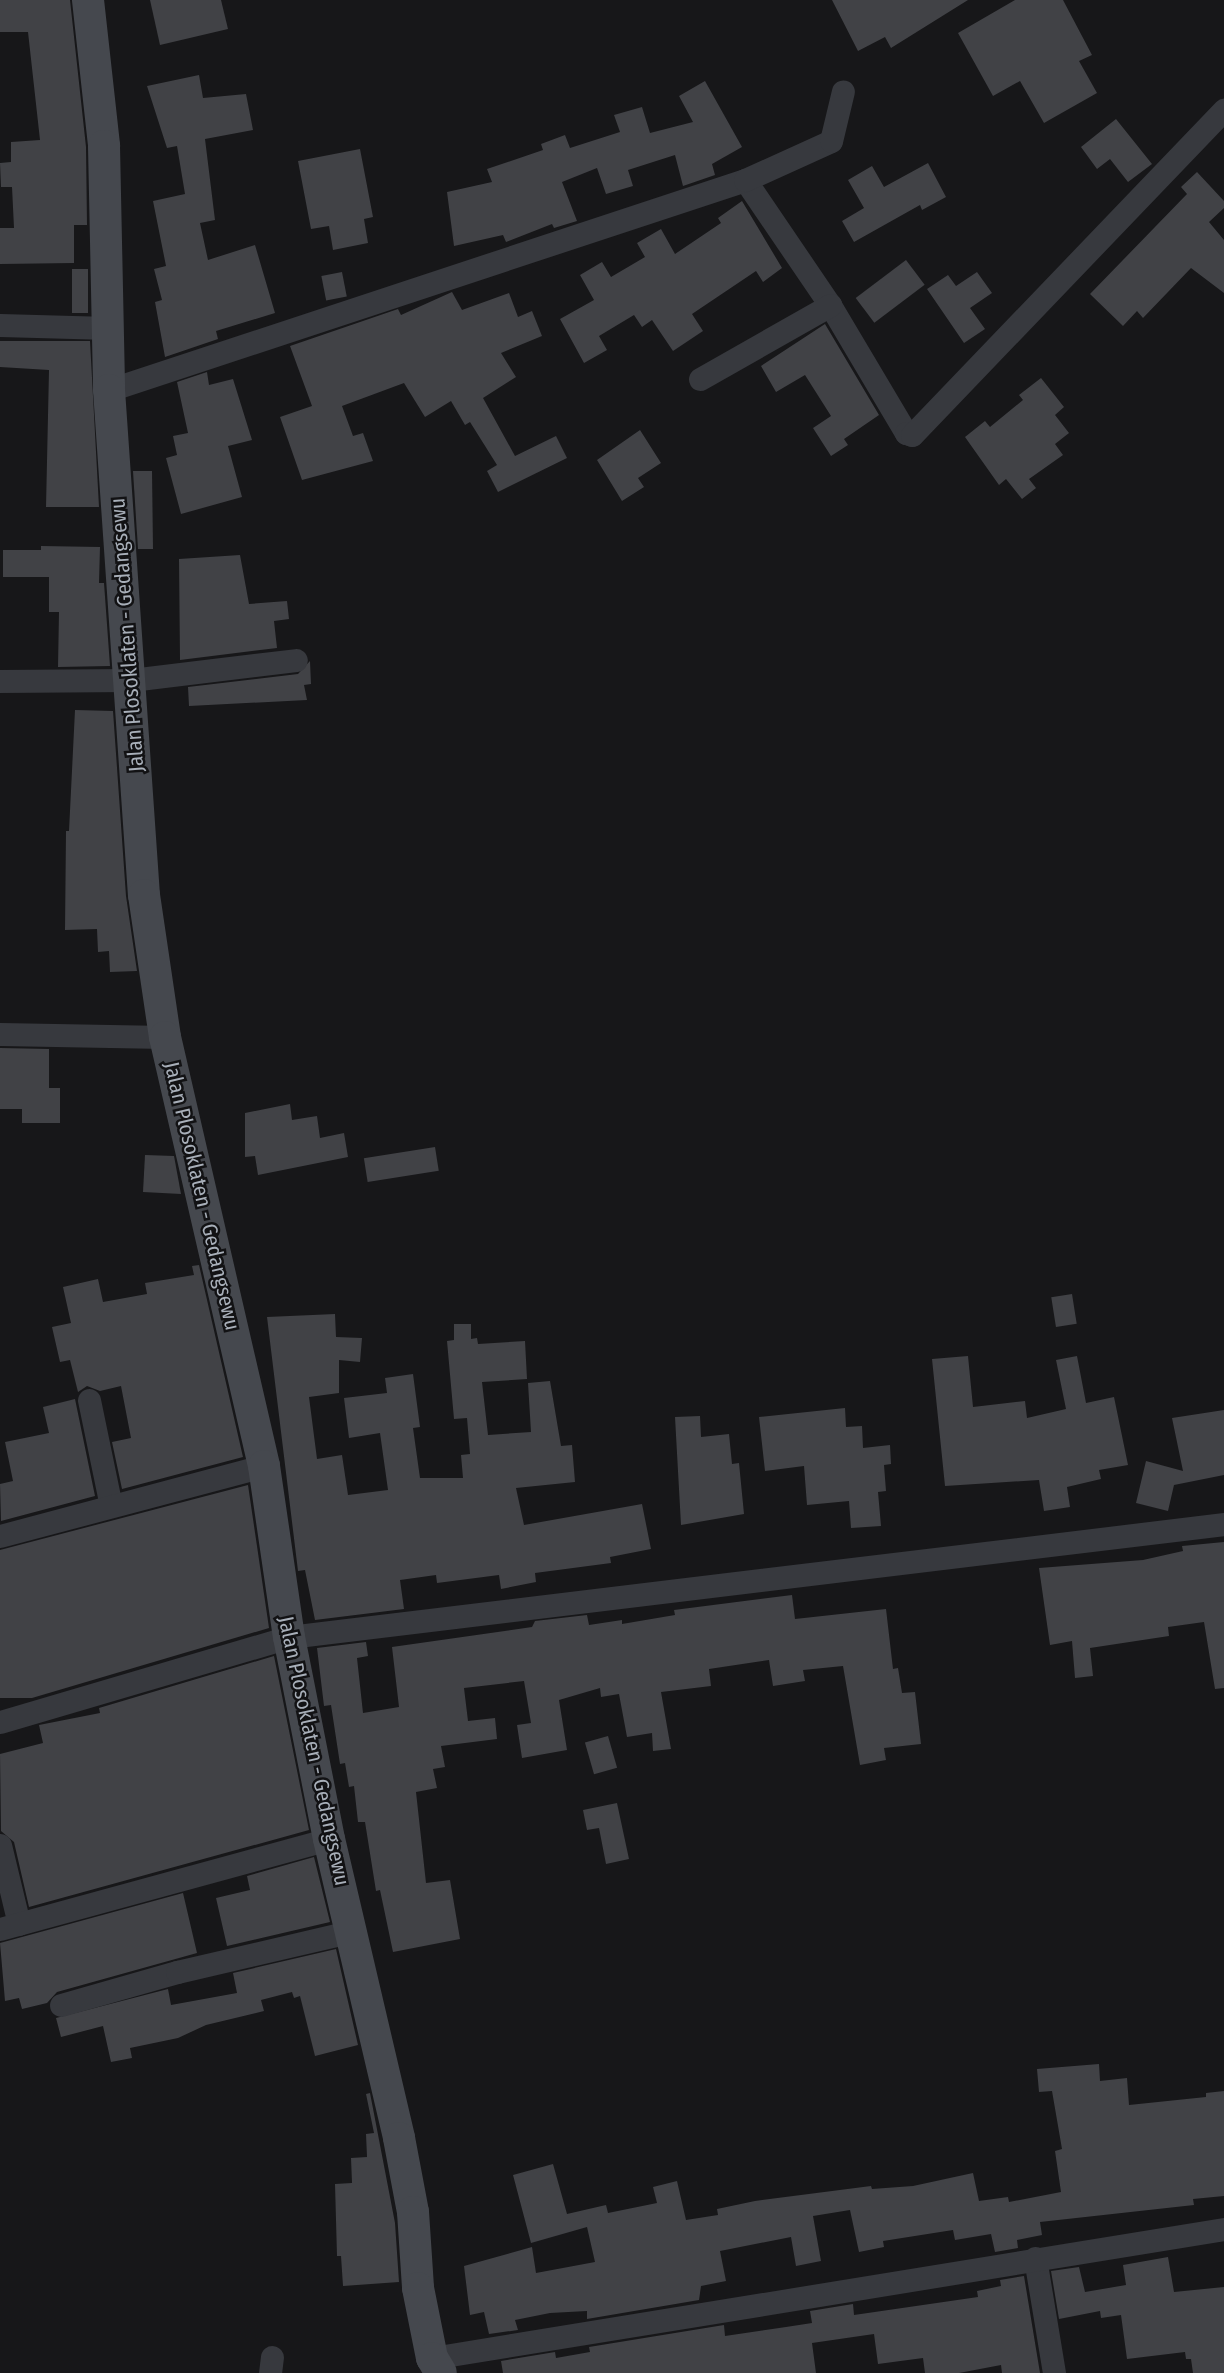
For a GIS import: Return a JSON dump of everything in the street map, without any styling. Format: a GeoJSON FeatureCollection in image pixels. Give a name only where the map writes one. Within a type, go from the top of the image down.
{"type":"FeatureCollection","features":[{"type":"Feature","properties":{"kind":"main road","name":"Jalan Plosoklaten - Gedangsewu"},"geometry":{"type":"LineString","coordinates":[[89,0],[104,146],[109,390],[144,895],[166,1037],[264,1465],[289,1637],[329,1839],[353,1931],[411,2200],[418,2288],[436,2365]]}},
{"type":"Feature","properties":{"kind":"street"},"geometry":{"type":"LineString","coordinates":[[109,390],[745,180],[831,141],[843,91]]}},
{"type":"Feature","properties":{"kind":"street"},"geometry":{"type":"LineString","coordinates":[[745,180],[830,305],[906,433],[919,432],[1224,110]]}},
{"type":"Feature","properties":{"kind":"street"},"geometry":{"type":"LineString","coordinates":[[700,379],[830,305]]}},
{"type":"Feature","properties":{"kind":"street"},"geometry":{"type":"LineString","coordinates":[[0,326],[108,328]]}},
{"type":"Feature","properties":{"kind":"street"},"geometry":{"type":"LineString","coordinates":[[0,681],[131,680],[296,660]]}},
{"type":"Feature","properties":{"kind":"street"},"geometry":{"type":"LineString","coordinates":[[0,1034],[166,1037]]}},
{"type":"Feature","properties":{"kind":"street"},"geometry":{"type":"LineString","coordinates":[[89,1400],[111,1506]]}},
{"type":"Feature","properties":{"kind":"street"},"geometry":{"type":"LineString","coordinates":[[0,1536],[264,1465]]}},
{"type":"Feature","properties":{"kind":"street"},"geometry":{"type":"LineString","coordinates":[[0,1722],[289,1637],[1224,1524]]}},
{"type":"Feature","properties":{"kind":"street"},"geometry":{"type":"LineString","coordinates":[[0,1845],[10,1927],[329,1839]]}},
{"type":"Feature","properties":{"kind":"street"},"geometry":{"type":"LineString","coordinates":[[61,2005],[177,1972],[353,1931]]}},
{"type":"Feature","properties":{"kind":"street"},"geometry":{"type":"LineString","coordinates":[[436,2365],[1035,2258],[1224,2229]]}},
{"type":"Feature","properties":{"kind":"street"},"geometry":{"type":"LineString","coordinates":[[1035,2258],[1055,2373]]}},
{"type":"Feature","properties":{"kind":"building"},"geometry":{"type":"Polygon","coordinates":[[[0,0],[70,0],[86,147],[87,225],[74,225],[74,263],[0,264],[0,228],[14,228],[12,187],[1,187],[0,163],[11,162],[11,142],[40,140],[28,32],[0,32],[0,0]]]}},
{"type":"Feature","properties":{"kind":"building"},"geometry":{"type":"Polygon","coordinates":[[[150,0],[221,0],[228,29],[160,45],[150,0]]]}},
{"type":"Feature","properties":{"kind":"building"},"geometry":{"type":"Polygon","coordinates":[[[832,0],[968,0],[891,48],[885,37],[858,51],[832,0]]]}},
{"type":"Feature","properties":{"kind":"building"},"geometry":{"type":"Polygon","coordinates":[[[1015,0],[1063,0],[1092,55],[1079,61],[1097,93],[1044,123],[1020,81],[993,96],[958,33],[1015,0]]]}},
{"type":"Feature","properties":{"kind":"building"},"geometry":{"type":"Polygon","coordinates":[[[199,75],[203,98],[246,94],[253,130],[205,139],[215,220],[200,223],[208,260],[255,245],[275,313],[216,331],[218,339],[165,357],[155,302],[162,300],[154,269],[166,266],[153,201],[185,194],[177,146],[167,148],[147,86],[199,75]]]}},
{"type":"Feature","properties":{"kind":"building"},"geometry":{"type":"Polygon","coordinates":[[[705,81],[742,147],[712,164],[715,175],[683,186],[675,155],[628,170],[633,186],[606,194],[597,168],[562,182],[577,221],[554,228],[552,224],[506,242],[503,235],[454,246],[447,192],[492,182],[487,169],[543,150],[541,144],[565,135],[570,148],[620,132],[614,115],[642,107],[650,133],[693,122],[679,96],[705,81]]]}},
{"type":"Feature","properties":{"kind":"building"},"geometry":{"type":"Polygon","coordinates":[[[1116,119],[1152,164],[1128,182],[1110,159],[1097,169],[1081,147],[1116,119]]]}},
{"type":"Feature","properties":{"kind":"building"},"geometry":{"type":"Polygon","coordinates":[[[360,149],[373,217],[364,219],[368,243],[333,250],[329,226],[311,229],[298,161],[360,149]]]}},
{"type":"Feature","properties":{"kind":"building"},"geometry":{"type":"Polygon","coordinates":[[[928,163],[946,197],[922,210],[920,205],[854,242],[842,221],[864,208],[848,180],[872,166],[884,187],[928,163]]]}},
{"type":"Feature","properties":{"kind":"building"},"geometry":{"type":"Polygon","coordinates":[[[1197,172],[1224,201],[1224,208],[1209,222],[1224,240],[1224,293],[1191,268],[1143,318],[1137,311],[1123,326],[1090,294],[1187,194],[1181,187],[1197,172]]]}},
{"type":"Feature","properties":{"kind":"building"},"geometry":{"type":"Polygon","coordinates":[[[742,201],[782,268],[763,282],[756,271],[692,314],[703,331],[673,351],[652,320],[642,327],[634,315],[599,336],[607,350],[584,363],[560,319],[594,300],[580,275],[602,262],[611,277],[645,257],[637,243],[661,229],[675,254],[721,223],[718,218],[742,201]]]}},
{"type":"Feature","properties":{"kind":"building"},"geometry":{"type":"Polygon","coordinates":[[[906,260],[925,285],[874,323],[856,298],[906,260]]]}},
{"type":"Feature","properties":{"kind":"building"},"geometry":{"type":"Polygon","coordinates":[[[72,269],[88,269],[88,313],[72,313],[72,269]]]}},
{"type":"Feature","properties":{"kind":"building"},"geometry":{"type":"Polygon","coordinates":[[[342,272],[347,297],[326,301],[321,276],[342,272]]]}},
{"type":"Feature","properties":{"kind":"building"},"geometry":{"type":"Polygon","coordinates":[[[977,272],[992,293],[970,308],[985,329],[964,343],[927,289],[948,275],[956,286],[977,272]]]}},
{"type":"Feature","properties":{"kind":"building"},"geometry":{"type":"Polygon","coordinates":[[[452,292],[462,310],[509,293],[518,317],[532,311],[542,336],[501,353],[516,377],[483,398],[515,456],[556,436],[567,458],[498,492],[487,471],[497,465],[470,422],[465,425],[451,401],[425,417],[404,383],[342,406],[353,436],[363,433],[373,461],[302,480],[280,417],[312,406],[290,346],[398,309],[401,315],[452,292]]]}},
{"type":"Feature","properties":{"kind":"building"},"geometry":{"type":"Polygon","coordinates":[[[825,324],[879,415],[844,439],[848,445],[831,456],[813,428],[831,416],[805,375],[776,392],[761,366],[825,324]]]}},
{"type":"Feature","properties":{"kind":"building"},"geometry":{"type":"Polygon","coordinates":[[[0,341],[90,341],[99,507],[46,507],[49,370],[0,367],[0,341]]]}},
{"type":"Feature","properties":{"kind":"building"},"geometry":{"type":"Polygon","coordinates":[[[207,372],[209,385],[233,379],[252,440],[228,446],[242,497],[181,514],[166,458],[177,455],[173,436],[188,433],[177,382],[207,372]]]}},
{"type":"Feature","properties":{"kind":"building"},"geometry":{"type":"Polygon","coordinates":[[[1041,378],[1064,407],[1055,415],[1069,433],[1055,444],[1063,455],[1029,479],[1036,488],[1022,499],[1006,479],[999,485],[965,437],[985,421],[990,427],[1023,400],[1019,395],[1041,378]]]}},
{"type":"Feature","properties":{"kind":"building"},"geometry":{"type":"Polygon","coordinates":[[[640,430],[661,463],[638,478],[644,487],[622,501],[597,460],[640,430]]]}},
{"type":"Feature","properties":{"kind":"building"},"geometry":{"type":"Polygon","coordinates":[[[133,471],[152,471],[153,549],[138,549],[133,471]]]}},
{"type":"Feature","properties":{"kind":"building"},"geometry":{"type":"Polygon","coordinates":[[[41,546],[100,547],[99,583],[104,583],[110,666],[58,667],[59,612],[49,612],[49,577],[3,577],[3,550],[41,550],[41,546]]]}},
{"type":"Feature","properties":{"kind":"building"},"geometry":{"type":"Polygon","coordinates":[[[240,555],[249,604],[287,601],[289,619],[274,621],[277,648],[180,660],[179,559],[240,555]]]}},
{"type":"Feature","properties":{"kind":"building"},"geometry":{"type":"Polygon","coordinates":[[[310,661],[311,684],[304,685],[307,700],[189,706],[188,687],[298,674],[310,661]]]}},
{"type":"Feature","properties":{"kind":"building"},"geometry":{"type":"Polygon","coordinates":[[[75,710],[113,711],[126,896],[137,971],[110,972],[109,951],[98,952],[97,929],[65,930],[66,831],[69,831],[75,710]]]}},
{"type":"Feature","properties":{"kind":"building"},"geometry":{"type":"Polygon","coordinates":[[[0,1048],[49,1049],[49,1088],[60,1088],[60,1123],[22,1123],[22,1109],[0,1109],[0,1048]]]}},
{"type":"Feature","properties":{"kind":"building"},"geometry":{"type":"Polygon","coordinates":[[[290,1104],[292,1120],[317,1116],[320,1138],[344,1133],[348,1157],[258,1175],[255,1156],[245,1157],[245,1113],[290,1104]]]}},
{"type":"Feature","properties":{"kind":"building"},"geometry":{"type":"Polygon","coordinates":[[[435,1147],[439,1171],[368,1182],[364,1158],[435,1147]]]}},
{"type":"Feature","properties":{"kind":"building"},"geometry":{"type":"Polygon","coordinates":[[[145,1155],[174,1156],[181,1194],[143,1192],[145,1155]]]}},
{"type":"Feature","properties":{"kind":"building"},"geometry":{"type":"Polygon","coordinates":[[[199,1265],[243,1457],[122,1489],[112,1442],[131,1438],[121,1386],[100,1391],[87,1386],[78,1392],[70,1360],[60,1362],[52,1327],[71,1323],[63,1287],[98,1279],[103,1302],[147,1294],[145,1283],[194,1275],[192,1266],[199,1265]]]}},
{"type":"Feature","properties":{"kind":"building"},"geometry":{"type":"Polygon","coordinates":[[[1072,1294],[1077,1324],[1056,1327],[1051,1297],[1072,1294]]]}},
{"type":"Feature","properties":{"kind":"building"},"geometry":{"type":"Polygon","coordinates":[[[335,1314],[336,1337],[362,1338],[360,1362],[339,1360],[339,1393],[309,1397],[317,1459],[342,1455],[348,1495],[388,1490],[380,1433],[349,1438],[344,1398],[387,1393],[385,1378],[413,1374],[420,1427],[413,1428],[420,1478],[463,1478],[461,1455],[470,1454],[467,1418],[454,1419],[447,1341],[454,1340],[454,1324],[471,1324],[471,1339],[477,1338],[478,1344],[525,1341],[527,1379],[482,1382],[488,1435],[531,1432],[528,1383],[550,1381],[561,1446],[572,1445],[575,1482],[516,1488],[524,1525],[642,1504],[651,1549],[610,1557],[611,1563],[535,1573],[536,1582],[501,1589],[499,1575],[437,1583],[436,1575],[400,1580],[404,1609],[315,1620],[305,1570],[298,1571],[267,1317],[335,1314]]]}},
{"type":"Feature","properties":{"kind":"building"},"geometry":{"type":"Polygon","coordinates":[[[968,1356],[973,1407],[1025,1401],[1027,1418],[1066,1409],[1056,1360],[1077,1356],[1086,1403],[1114,1397],[1128,1465],[1099,1470],[1101,1479],[1067,1487],[1070,1507],[1044,1511],[1039,1480],[945,1486],[932,1359],[968,1356]]]}},
{"type":"Feature","properties":{"kind":"building"},"geometry":{"type":"Polygon","coordinates":[[[75,1399],[95,1496],[1,1521],[0,1484],[13,1481],[5,1442],[49,1433],[43,1407],[75,1399]]]}},
{"type":"Feature","properties":{"kind":"building"},"geometry":{"type":"Polygon","coordinates":[[[845,1408],[846,1427],[862,1426],[863,1448],[890,1445],[891,1464],[884,1465],[886,1491],[878,1492],[881,1526],[851,1528],[849,1501],[807,1505],[804,1466],[765,1471],[759,1417],[845,1408]]]}},
{"type":"Feature","properties":{"kind":"building"},"geometry":{"type":"Polygon","coordinates":[[[1224,1410],[1224,1475],[1174,1485],[1168,1511],[1136,1503],[1146,1461],[1183,1471],[1172,1418],[1224,1410]]]}},
{"type":"Feature","properties":{"kind":"building"},"geometry":{"type":"Polygon","coordinates":[[[700,1416],[701,1437],[729,1434],[732,1464],[739,1463],[744,1514],[681,1525],[675,1417],[700,1416]]]}},
{"type":"Feature","properties":{"kind":"building"},"geometry":{"type":"Polygon","coordinates":[[[248,1485],[269,1628],[32,1698],[0,1698],[0,1550],[248,1485]]]}},
{"type":"Feature","properties":{"kind":"building"},"geometry":{"type":"Polygon","coordinates":[[[1224,1542],[1224,1688],[1215,1689],[1204,1622],[1168,1627],[1169,1636],[1090,1648],[1093,1676],[1075,1678],[1072,1641],[1050,1645],[1039,1568],[1143,1560],[1183,1551],[1182,1546],[1224,1542]]]}},
{"type":"Feature","properties":{"kind":"building"},"geometry":{"type":"Polygon","coordinates":[[[792,1595],[795,1619],[886,1609],[893,1669],[898,1668],[902,1693],[915,1692],[921,1744],[884,1748],[886,1760],[860,1765],[843,1666],[803,1670],[805,1681],[773,1686],[769,1660],[709,1669],[711,1686],[661,1692],[671,1749],[653,1751],[652,1733],[627,1737],[619,1694],[601,1697],[600,1688],[559,1700],[567,1750],[522,1758],[517,1725],[531,1723],[524,1681],[464,1688],[468,1721],[495,1718],[497,1739],[441,1746],[445,1767],[433,1769],[437,1788],[416,1792],[426,1883],[450,1880],[460,1939],[393,1952],[380,1890],[376,1891],[365,1822],[358,1822],[354,1786],[349,1787],[345,1763],[340,1764],[331,1705],[324,1706],[317,1648],[366,1642],[368,1656],[357,1658],[363,1713],[399,1707],[392,1647],[532,1627],[535,1621],[587,1615],[589,1625],[622,1620],[622,1624],[675,1615],[674,1610],[792,1595]]]}},
{"type":"Feature","properties":{"kind":"building"},"geometry":{"type":"Polygon","coordinates":[[[274,1656],[309,1830],[29,1907],[14,1842],[1,1831],[0,1754],[43,1743],[39,1725],[100,1713],[99,1708],[274,1656]]]}},
{"type":"Feature","properties":{"kind":"building"},"geometry":{"type":"Polygon","coordinates":[[[608,1736],[617,1768],[594,1774],[585,1743],[608,1736]]]}},
{"type":"Feature","properties":{"kind":"building"},"geometry":{"type":"Polygon","coordinates":[[[617,1803],[629,1859],[606,1864],[599,1828],[587,1830],[583,1810],[617,1803]]]}},
{"type":"Feature","properties":{"kind":"building"},"geometry":{"type":"Polygon","coordinates":[[[314,1857],[330,1922],[227,1946],[216,1898],[250,1890],[247,1876],[314,1857]]]}},
{"type":"Feature","properties":{"kind":"building"},"geometry":{"type":"Polygon","coordinates":[[[183,1893],[197,1953],[57,1992],[47,2003],[22,2009],[19,1998],[5,2001],[0,1943],[183,1893]]]}},
{"type":"Feature","properties":{"kind":"building"},"geometry":{"type":"Polygon","coordinates":[[[336,1949],[358,2045],[315,2056],[300,1996],[294,1998],[292,1992],[261,2000],[264,2011],[206,2025],[178,2038],[130,2048],[132,2058],[111,2062],[103,2026],[61,2037],[56,2018],[168,1989],[171,2005],[237,1993],[233,1973],[336,1949]]]}},
{"type":"Feature","properties":{"kind":"building"},"geometry":{"type":"Polygon","coordinates":[[[1099,2064],[1100,2081],[1127,2078],[1129,2105],[1206,2097],[1206,2093],[1224,2091],[1224,2196],[1193,2199],[1194,2205],[1040,2222],[1042,2235],[1017,2240],[1018,2248],[995,2252],[991,2234],[955,2240],[953,2230],[883,2241],[884,2247],[859,2252],[850,2210],[813,2216],[821,2261],[796,2266],[791,2237],[720,2251],[726,2281],[701,2286],[699,2300],[587,2319],[587,2311],[550,2313],[515,2320],[518,2330],[489,2334],[484,2312],[470,2315],[464,2266],[532,2247],[536,2273],[595,2262],[587,2227],[531,2243],[513,2175],[553,2164],[567,2214],[606,2205],[608,2213],[657,2203],[653,2187],[677,2181],[686,2220],[718,2215],[717,2209],[755,2201],[871,2186],[872,2189],[913,2186],[973,2173],[979,2201],[1008,2197],[1009,2202],[1061,2192],[1055,2151],[1062,2149],[1052,2091],[1039,2092],[1037,2069],[1099,2064]]]}},
{"type":"Feature","properties":{"kind":"building"},"geometry":{"type":"Polygon","coordinates":[[[370,2093],[395,2223],[399,2282],[343,2286],[341,2256],[337,2256],[335,2184],[352,2183],[351,2158],[367,2157],[366,2134],[374,2133],[366,2094],[370,2093]]]}},
{"type":"Feature","properties":{"kind":"building"},"geometry":{"type":"Polygon","coordinates":[[[1168,2257],[1174,2292],[1224,2287],[1224,2373],[1193,2373],[1191,2359],[1186,2359],[1185,2352],[1127,2359],[1121,2315],[1101,2318],[1100,2311],[1059,2319],[1051,2271],[1079,2267],[1085,2292],[1126,2285],[1123,2265],[1168,2257]]]}},
{"type":"Feature","properties":{"kind":"building"},"geometry":{"type":"Polygon","coordinates":[[[1024,2276],[1040,2373],[1002,2373],[1001,2365],[959,2373],[925,2373],[923,2358],[878,2364],[874,2334],[812,2343],[816,2373],[503,2373],[501,2361],[555,2352],[556,2358],[590,2352],[589,2347],[724,2325],[725,2336],[812,2323],[810,2311],[853,2304],[854,2315],[978,2297],[977,2291],[1001,2286],[1000,2280],[1024,2276]]]}}]}
